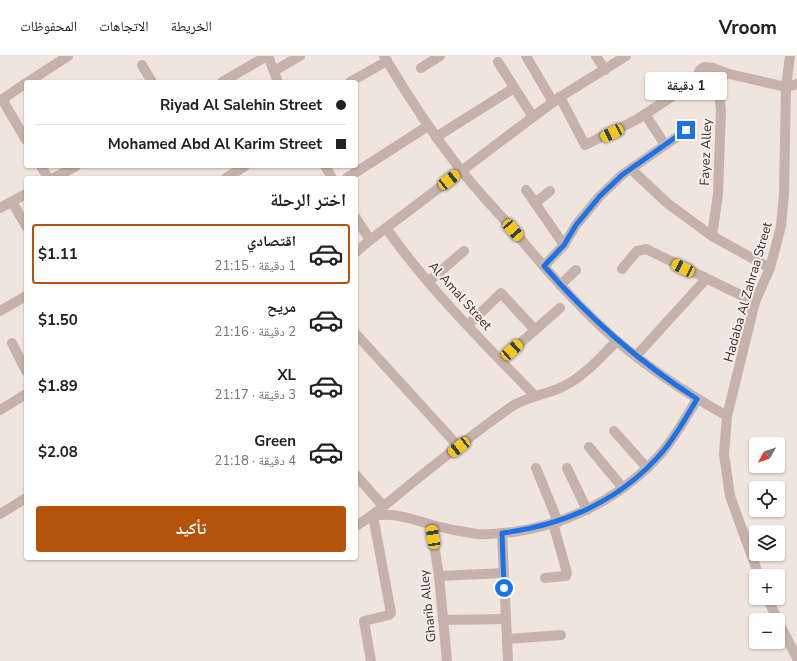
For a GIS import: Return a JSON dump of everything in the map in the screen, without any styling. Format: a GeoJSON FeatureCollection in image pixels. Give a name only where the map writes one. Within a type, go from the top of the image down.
{"type":"FeatureCollection","features":[{"type":"Feature","properties":{"kind":"street"},"geometry":{"type":"LineString","coordinates":[[32,80],[68,56]]}},
{"type":"Feature","properties":{"kind":"street"},"geometry":{"type":"LineString","coordinates":[[225,80],[267,56],[277,80]]}},
{"type":"Feature","properties":{"kind":"street"},"geometry":{"type":"LineString","coordinates":[[274,71],[300,56]]}},
{"type":"Feature","properties":{"kind":"street"},"geometry":{"type":"LineString","coordinates":[[421,68],[440,56]]}},
{"type":"Feature","properties":{"kind":"street"},"geometry":{"type":"LineString","coordinates":[[526,56],[584,145],[624,127],[645,114],[691,84],[700,70],[704,68],[708,67],[729,74],[786,87],[797,84]]}},
{"type":"Feature","properties":{"kind":"street"},"geometry":{"type":"LineString","coordinates":[[596,56],[605,70]]}},
{"type":"Feature","properties":{"kind":"street"},"geometry":{"type":"LineString","coordinates":[[358,250],[461,170],[556,100],[626,56]]}},
{"type":"Feature","properties":{"kind":"street","name":"Hadaba Al Zahraa Street"},"geometry":{"type":"LineString","coordinates":[[755,569],[730,496],[724,454],[727,416],[756,302],[770,268],[781,226],[784,195],[786,87],[790,56]]}},
{"type":"Feature","properties":{"kind":"street"},"geometry":{"type":"LineString","coordinates":[[353,80],[386,58],[428,126],[461,170],[560,285],[617,341],[636,356],[671,382],[727,416]]}},
{"type":"Feature","properties":{"kind":"street"},"geometry":{"type":"LineString","coordinates":[[498,62],[533,117]]}},
{"type":"Feature","properties":{"kind":"street"},"geometry":{"type":"LineString","coordinates":[[142,65],[151,80]]}},
{"type":"Feature","properties":{"kind":"street","name":"Fayez Alley"},"geometry":{"type":"LineString","coordinates":[[712,236],[718,194],[721,110],[716,70]]}},
{"type":"Feature","properties":{"kind":"street"},"geometry":{"type":"LineString","coordinates":[[24,85],[1,100],[24,137]]}},
{"type":"Feature","properties":{"kind":"street"},"geometry":{"type":"LineString","coordinates":[[436,136],[514,88]]}},
{"type":"Feature","properties":{"kind":"street"},"geometry":{"type":"LineString","coordinates":[[645,114],[665,145]]}},
{"type":"Feature","properties":{"kind":"street"},"geometry":{"type":"LineString","coordinates":[[350,176],[428,126]]}},
{"type":"Feature","properties":{"kind":"street"},"geometry":{"type":"LineString","coordinates":[[544,266],[564,245],[576,225],[600,196],[622,175],[686,130]]}},
{"type":"Feature","properties":{"kind":"street"},"geometry":{"type":"LineString","coordinates":[[58,176],[72,168]]}},
{"type":"Feature","properties":{"kind":"street"},"geometry":{"type":"LineString","coordinates":[[229,176],[242,168]]}},
{"type":"Feature","properties":{"kind":"street"},"geometry":{"type":"LineString","coordinates":[[631,169],[667,204],[712,236],[770,268]]}},
{"type":"Feature","properties":{"kind":"street"},"geometry":{"type":"LineString","coordinates":[[526,190],[564,245]]}},
{"type":"Feature","properties":{"kind":"street"},"geometry":{"type":"LineString","coordinates":[[535,203],[550,191]]}},
{"type":"Feature","properties":{"kind":"street"},"geometry":{"type":"LineString","coordinates":[[0,208],[24,195]]}},
{"type":"Feature","properties":{"kind":"street"},"geometry":{"type":"LineString","coordinates":[[12,202],[24,223]]}},
{"type":"Feature","properties":{"kind":"street"},"geometry":{"type":"LineString","coordinates":[[358,221],[370,240]]}},
{"type":"Feature","properties":{"kind":"street","name":"Al Amal Street"},"geometry":{"type":"LineString","coordinates":[[386,228],[402,251],[428,282],[535,396]]}},
{"type":"Feature","properties":{"kind":"street"},"geometry":{"type":"LineString","coordinates":[[622,269],[637,251],[646,249],[756,302]]}},
{"type":"Feature","properties":{"kind":"street"},"geometry":{"type":"LineString","coordinates":[[428,282],[464,251]]}},
{"type":"Feature","properties":{"kind":"street"},"geometry":{"type":"LineString","coordinates":[[560,285],[576,270]]}},
{"type":"Feature","properties":{"kind":"street"},"geometry":{"type":"LineString","coordinates":[[636,356],[706,279]]}},
{"type":"Feature","properties":{"kind":"street"},"geometry":{"type":"LineString","coordinates":[[468,325],[501,293],[536,330]]}},
{"type":"Feature","properties":{"kind":"street"},"geometry":{"type":"LineString","coordinates":[[0,311],[24,297]]}},
{"type":"Feature","properties":{"kind":"street"},"geometry":{"type":"LineString","coordinates":[[501,360],[560,308]]}},
{"type":"Feature","properties":{"kind":"street"},"geometry":{"type":"LineString","coordinates":[[358,336],[459,447]]}},
{"type":"Feature","properties":{"kind":"street"},"geometry":{"type":"LineString","coordinates":[[358,525],[373,516],[383,506],[512,406],[535,396],[565,386],[577,378],[617,341]]}},
{"type":"Feature","properties":{"kind":"street"},"geometry":{"type":"LineString","coordinates":[[12,344],[24,367]]}},
{"type":"Feature","properties":{"kind":"street"},"geometry":{"type":"LineString","coordinates":[[0,410],[24,395]]}},
{"type":"Feature","properties":{"kind":"street"},"geometry":{"type":"LineString","coordinates":[[373,516],[382,514],[395,515],[453,530],[478,534],[502,533],[536,528],[556,523],[602,502],[623,488],[647,468],[664,450],[681,426],[697,399]]}},
{"type":"Feature","properties":{"kind":"street"},"geometry":{"type":"LineString","coordinates":[[614,431],[647,468]]}},
{"type":"Feature","properties":{"kind":"street"},"geometry":{"type":"LineString","coordinates":[[589,447],[623,488]]}},
{"type":"Feature","properties":{"kind":"street"},"geometry":{"type":"LineString","coordinates":[[536,468],[556,523],[566,576],[545,578]]}},
{"type":"Feature","properties":{"kind":"street"},"geometry":{"type":"LineString","coordinates":[[567,468],[587,510]]}},
{"type":"Feature","properties":{"kind":"street"},"geometry":{"type":"LineString","coordinates":[[358,477],[383,506]]}},
{"type":"Feature","properties":{"kind":"street"},"geometry":{"type":"LineString","coordinates":[[0,514],[24,499]]}},
{"type":"Feature","properties":{"kind":"street"},"geometry":{"type":"LineString","coordinates":[[371,661],[364,621],[389,615],[391,613],[373,516]]}},
{"type":"Feature","properties":{"kind":"street","name":"Gharib Alley"},"geometry":{"type":"LineString","coordinates":[[431,524],[439,576],[447,661]]}},
{"type":"Feature","properties":{"kind":"street"},"geometry":{"type":"LineString","coordinates":[[502,533],[508,661]]}},
{"type":"Feature","properties":{"kind":"street"},"geometry":{"type":"LineString","coordinates":[[439,576],[504,572]]}},
{"type":"Feature","properties":{"kind":"street"},"geometry":{"type":"LineString","coordinates":[[443,620],[506,619]]}},
{"type":"Feature","properties":{"kind":"street"},"geometry":{"type":"LineString","coordinates":[[785,634],[797,658]]}},
{"type":"Feature","properties":{"kind":"street"},"geometry":{"type":"LineString","coordinates":[[508,639],[561,635]]}},
{"type":"Feature","properties":{"kind":"route"},"geometry":{"type":"LineString","coordinates":[[504,588],[502,533],[536,528],[570,518],[602,502],[617,492],[647,468],[664,450],[681,426],[697,399],[676,386],[617,341],[560,285],[544,266],[564,245],[576,225],[600,196],[622,175],[686,130]]}}]}
